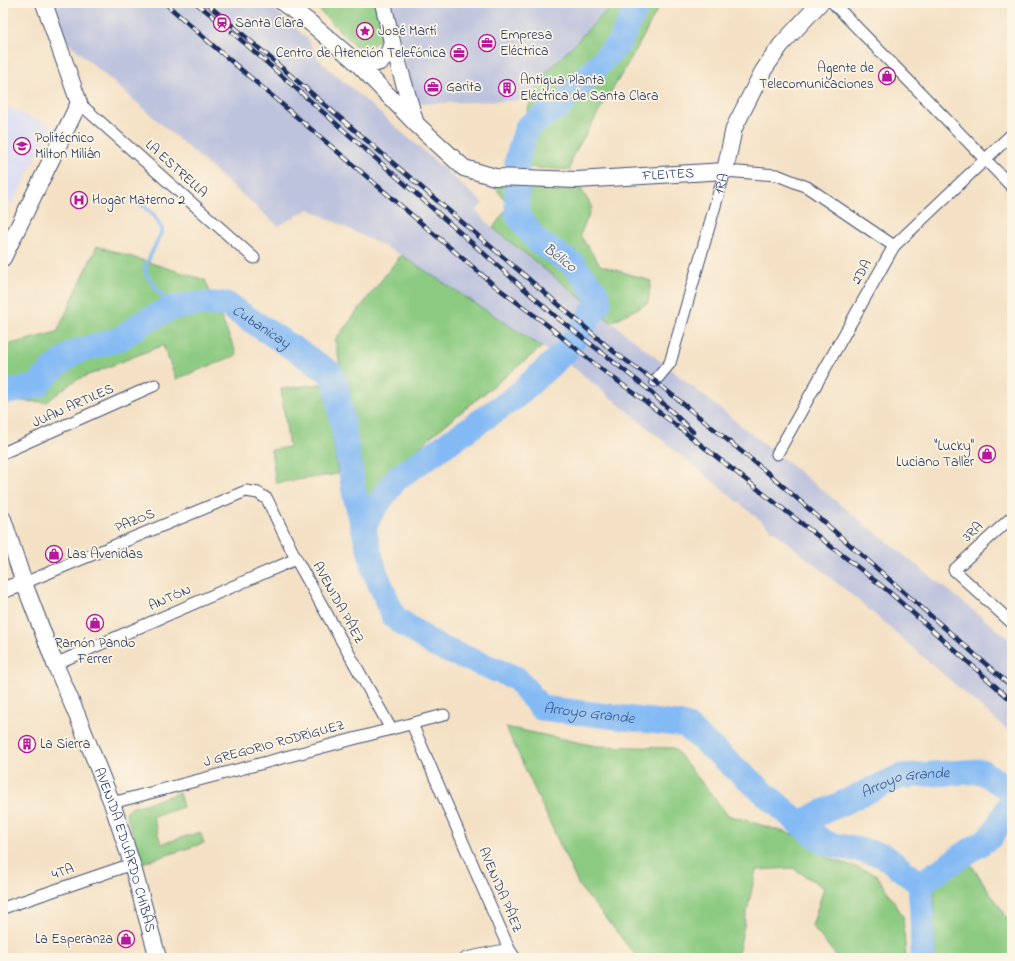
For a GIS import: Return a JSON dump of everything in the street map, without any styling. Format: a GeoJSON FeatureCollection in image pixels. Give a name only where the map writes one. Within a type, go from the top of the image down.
{"type":"FeatureCollection","features":[{"type":"Feature","properties":{"kind":"main road"},"geometry":{"type":"LineString","coordinates":[[3,258],[79,102],[44,3]]}},
{"type":"Feature","properties":{"kind":"main road","name":"FLEITES"},"geometry":{"type":"LineString","coordinates":[[283,3],[308,21],[355,61],[415,122],[464,168],[495,177],[577,180],[725,171]]}},
{"type":"Feature","properties":{"kind":"main road"},"geometry":{"type":"LineString","coordinates":[[383,3],[392,42],[415,122]]}},
{"type":"Feature","properties":{"kind":"main road","name":"1RA"},"geometry":{"type":"LineString","coordinates":[[725,171],[734,128],[763,71],[781,45],[820,3]]}},
{"type":"Feature","properties":{"kind":"main road"},"geometry":{"type":"LineString","coordinates":[[355,61],[370,65],[380,62],[388,55],[392,42]]}},
{"type":"Feature","properties":{"kind":"main road","name":"AVENIDA EDUARDO CHIBÁS"},"geometry":{"type":"LineString","coordinates":[[3,519],[24,583],[55,664],[112,803],[132,864],[158,958]]}},
{"type":"Feature","properties":{"kind":"main road"},"geometry":{"type":"LineString","coordinates":[[3,590],[24,583]]}},
{"type":"Feature","properties":{"kind":"street"},"geometry":{"type":"LineString","coordinates":[[833,3],[986,159],[1012,188]]}},
{"type":"Feature","properties":{"kind":"street","name":"LA ESTRELLA"},"geometry":{"type":"LineString","coordinates":[[79,102],[254,258]]}},
{"type":"Feature","properties":{"kind":"street","name":"2DA"},"geometry":{"type":"LineString","coordinates":[[777,454],[894,246],[1012,134]]}},
{"type":"Feature","properties":{"kind":"street","name":"FLEITES"},"geometry":{"type":"LineString","coordinates":[[725,171],[777,176],[807,187],[894,246]]}},
{"type":"Feature","properties":{"kind":"street","name":"1RA"},"geometry":{"type":"LineString","coordinates":[[655,381],[670,363],[725,171]]}},
{"type":"Feature","properties":{"kind":"street","name":"JUAN ARTILES"},"geometry":{"type":"LineString","coordinates":[[3,453],[155,385]]}},
{"type":"Feature","properties":{"kind":"street","name":"PAZOS"},"geometry":{"type":"LineString","coordinates":[[24,583],[246,491],[258,493]]}},
{"type":"Feature","properties":{"kind":"street","name":"AVENIDA PÁEZ"},"geometry":{"type":"LineString","coordinates":[[258,493],[266,499],[296,559],[391,729]]}},
{"type":"Feature","properties":{"kind":"street","name":"3RA"},"geometry":{"type":"LineString","coordinates":[[1012,516],[954,570],[1012,623]]}},
{"type":"Feature","properties":{"kind":"street","name":"ANTÓN"},"geometry":{"type":"LineString","coordinates":[[55,664],[296,559]]}},
{"type":"Feature","properties":{"kind":"street","name":"J GREGORIO RODRÍGUEZ"},"geometry":{"type":"LineString","coordinates":[[112,803],[444,715]]}},
{"type":"Feature","properties":{"kind":"street","name":"AVENIDA PÁEZ"},"geometry":{"type":"LineString","coordinates":[[412,724],[512,953]]}},
{"type":"Feature","properties":{"kind":"street","name":"4TA"},"geometry":{"type":"LineString","coordinates":[[3,908],[132,864]]}},
{"type":"Feature","properties":{"kind":"street"},"geometry":{"type":"LineString","coordinates":[[466,958],[512,953]]}},
{"type":"Feature","properties":{"kind":"shaded area"},"geometry":{"type":"Polygon","coordinates":[[[54,3],[266,3],[308,39],[318,59],[483,203],[476,211],[493,228],[1012,641],[1012,734],[859,601],[577,370],[401,255],[309,209],[278,226],[64,39],[54,3]]]}},
{"type":"Feature","properties":{"kind":"shaded area","name":"Empresa Eléctrica"},"geometry":{"type":"Polygon","coordinates":[[[391,3],[614,3],[545,74],[531,100],[415,104],[391,3]]]}},
{"type":"Feature","properties":{"kind":"shaded area","name":"Politécnico Milton Milián"},"geometry":{"type":"Polygon","coordinates":[[[3,106],[52,126],[12,205],[3,200],[3,106]]]}},
{"type":"Feature","properties":{"kind":"green space"},"geometry":{"type":"Polygon","coordinates":[[[312,3],[375,3],[383,34],[379,40],[367,47],[354,45],[312,3]]]}},
{"type":"Feature","properties":{"kind":"green space"},"geometry":{"type":"Polygon","coordinates":[[[614,3],[661,3],[636,50],[572,157],[570,170],[510,166],[531,100],[545,74],[614,3]]]}},
{"type":"Feature","properties":{"kind":"green space"},"geometry":{"type":"Polygon","coordinates":[[[494,186],[581,189],[592,207],[580,235],[600,265],[651,281],[648,303],[611,322],[493,228],[509,205],[494,186]]]}},
{"type":"Feature","properties":{"kind":"green space"},"geometry":{"type":"Polygon","coordinates":[[[97,246],[205,280],[237,355],[176,379],[163,345],[81,378],[71,383],[47,402],[3,401],[3,346],[57,332],[97,246]]]}},
{"type":"Feature","properties":{"kind":"green space"},"geometry":{"type":"Polygon","coordinates":[[[401,255],[542,347],[430,437],[368,501],[335,340],[401,255]]]}},
{"type":"Feature","properties":{"kind":"green space"},"geometry":{"type":"Polygon","coordinates":[[[325,383],[338,474],[276,483],[271,450],[289,447],[281,389],[325,383]]]}},
{"type":"Feature","properties":{"kind":"green space"},"geometry":{"type":"Polygon","coordinates":[[[506,727],[596,746],[674,748],[728,815],[798,836],[827,857],[876,874],[903,916],[906,958],[838,958],[812,926],[824,888],[793,868],[756,870],[737,958],[638,958],[579,886],[506,727]]]}},
{"type":"Feature","properties":{"kind":"green space"},"geometry":{"type":"Polygon","coordinates":[[[179,793],[183,807],[153,817],[161,844],[200,832],[204,843],[142,863],[126,813],[128,809],[179,793]]]}},
{"type":"Feature","properties":{"kind":"green space"},"geometry":{"type":"Polygon","coordinates":[[[968,860],[1012,925],[1012,958],[935,958],[934,884],[968,860]]]}},
{"type":"Feature","properties":{"kind":"waterway","name":"Bélico"},"geometry":{"type":"LineString","coordinates":[[364,528],[370,514],[397,478],[514,398],[566,351],[599,303],[597,294],[574,265],[537,241],[517,215],[517,160],[527,127],[559,107],[619,43],[639,3]]}},
{"type":"Feature","properties":{"kind":"waterway"},"geometry":{"type":"LineString","coordinates":[[132,198],[147,209],[160,225],[162,231],[145,267],[147,276],[172,308]]}},
{"type":"Feature","properties":{"kind":"waterway","name":"Arroyo Grande"},"geometry":{"type":"LineString","coordinates":[[3,393],[37,386],[52,370],[74,352],[120,339],[142,323],[172,308],[196,304],[226,304],[331,373],[337,389],[354,492],[375,572],[394,617],[436,646],[516,678],[541,708],[685,725],[799,823],[825,843],[883,855],[920,884],[923,958]]}},
{"type":"Feature","properties":{"kind":"waterway","name":"Arroyo Grande"},"geometry":{"type":"LineString","coordinates":[[799,823],[901,776],[981,771],[1012,791]]}},
{"type":"Feature","properties":{"kind":"waterway","name":"Arroyo Grande"},"geometry":{"type":"LineString","coordinates":[[920,884],[992,836],[1012,801]]}},
{"type":"Feature","properties":{"kind":"railway"},"geometry":{"type":"LineString","coordinates":[[165,3],[495,286],[546,324],[597,366],[641,398],[887,590],[1012,701]]}},
{"type":"Feature","properties":{"kind":"railway"},"geometry":{"type":"LineString","coordinates":[[196,3],[220,22]]}},
{"type":"Feature","properties":{"kind":"railway"},"geometry":{"type":"LineString","coordinates":[[206,3],[614,352],[655,381],[768,473],[1012,687]]}},
{"type":"Feature","properties":{"kind":"railway"},"geometry":{"type":"LineString","coordinates":[[232,32],[555,316],[648,389],[693,432]]}},
{"type":"Feature","properties":{"kind":"place","name":"Santa Clara"},"geometry":{"type":"Point","coordinates":[222,23]}},
{"type":"Feature","properties":{"kind":"place","name":"José Martí"},"geometry":{"type":"Point","coordinates":[365,31]}},
{"type":"Feature","properties":{"kind":"place","name":"Empresa Eléctrica"},"geometry":{"type":"Point","coordinates":[487,43]}},
{"type":"Feature","properties":{"kind":"place","name":"Centro de Atención Telefónica"},"geometry":{"type":"Point","coordinates":[459,53]}},
{"type":"Feature","properties":{"kind":"place","name":"Agente de Telecomunicaciones"},"geometry":{"type":"Point","coordinates":[887,76]}},
{"type":"Feature","properties":{"kind":"place","name":"Garita"},"geometry":{"type":"Point","coordinates":[433,87]}},
{"type":"Feature","properties":{"kind":"place","name":"Antigua Planta Eléctrica de Santa Clara"},"geometry":{"type":"Point","coordinates":[507,88]}},
{"type":"Feature","properties":{"kind":"place","name":"Politécnico Milton Milián"},"geometry":{"type":"Point","coordinates":[22,146]}},
{"type":"Feature","properties":{"kind":"place","name":"Hogar Materno 2"},"geometry":{"type":"Point","coordinates":[79,200]}},
{"type":"Feature","properties":{"kind":"place","name":"\"Lucky\" Luciano Taller"},"geometry":{"type":"Point","coordinates":[987,454]}},
{"type":"Feature","properties":{"kind":"place","name":"Las Avenidas"},"geometry":{"type":"Point","coordinates":[54,554]}},
{"type":"Feature","properties":{"kind":"place","name":"Ramón Pando Ferrer"},"geometry":{"type":"Point","coordinates":[95,623]}},
{"type":"Feature","properties":{"kind":"place","name":"La Sierra"},"geometry":{"type":"Point","coordinates":[27,744]}},
{"type":"Feature","properties":{"kind":"place","name":"La Esperanza"},"geometry":{"type":"Point","coordinates":[126,939]}},
{"type":"Feature","properties":{"kind":"water label","name":"Cubanicay"},"geometry":{"type":"Point","coordinates":[261,327]}}]}
